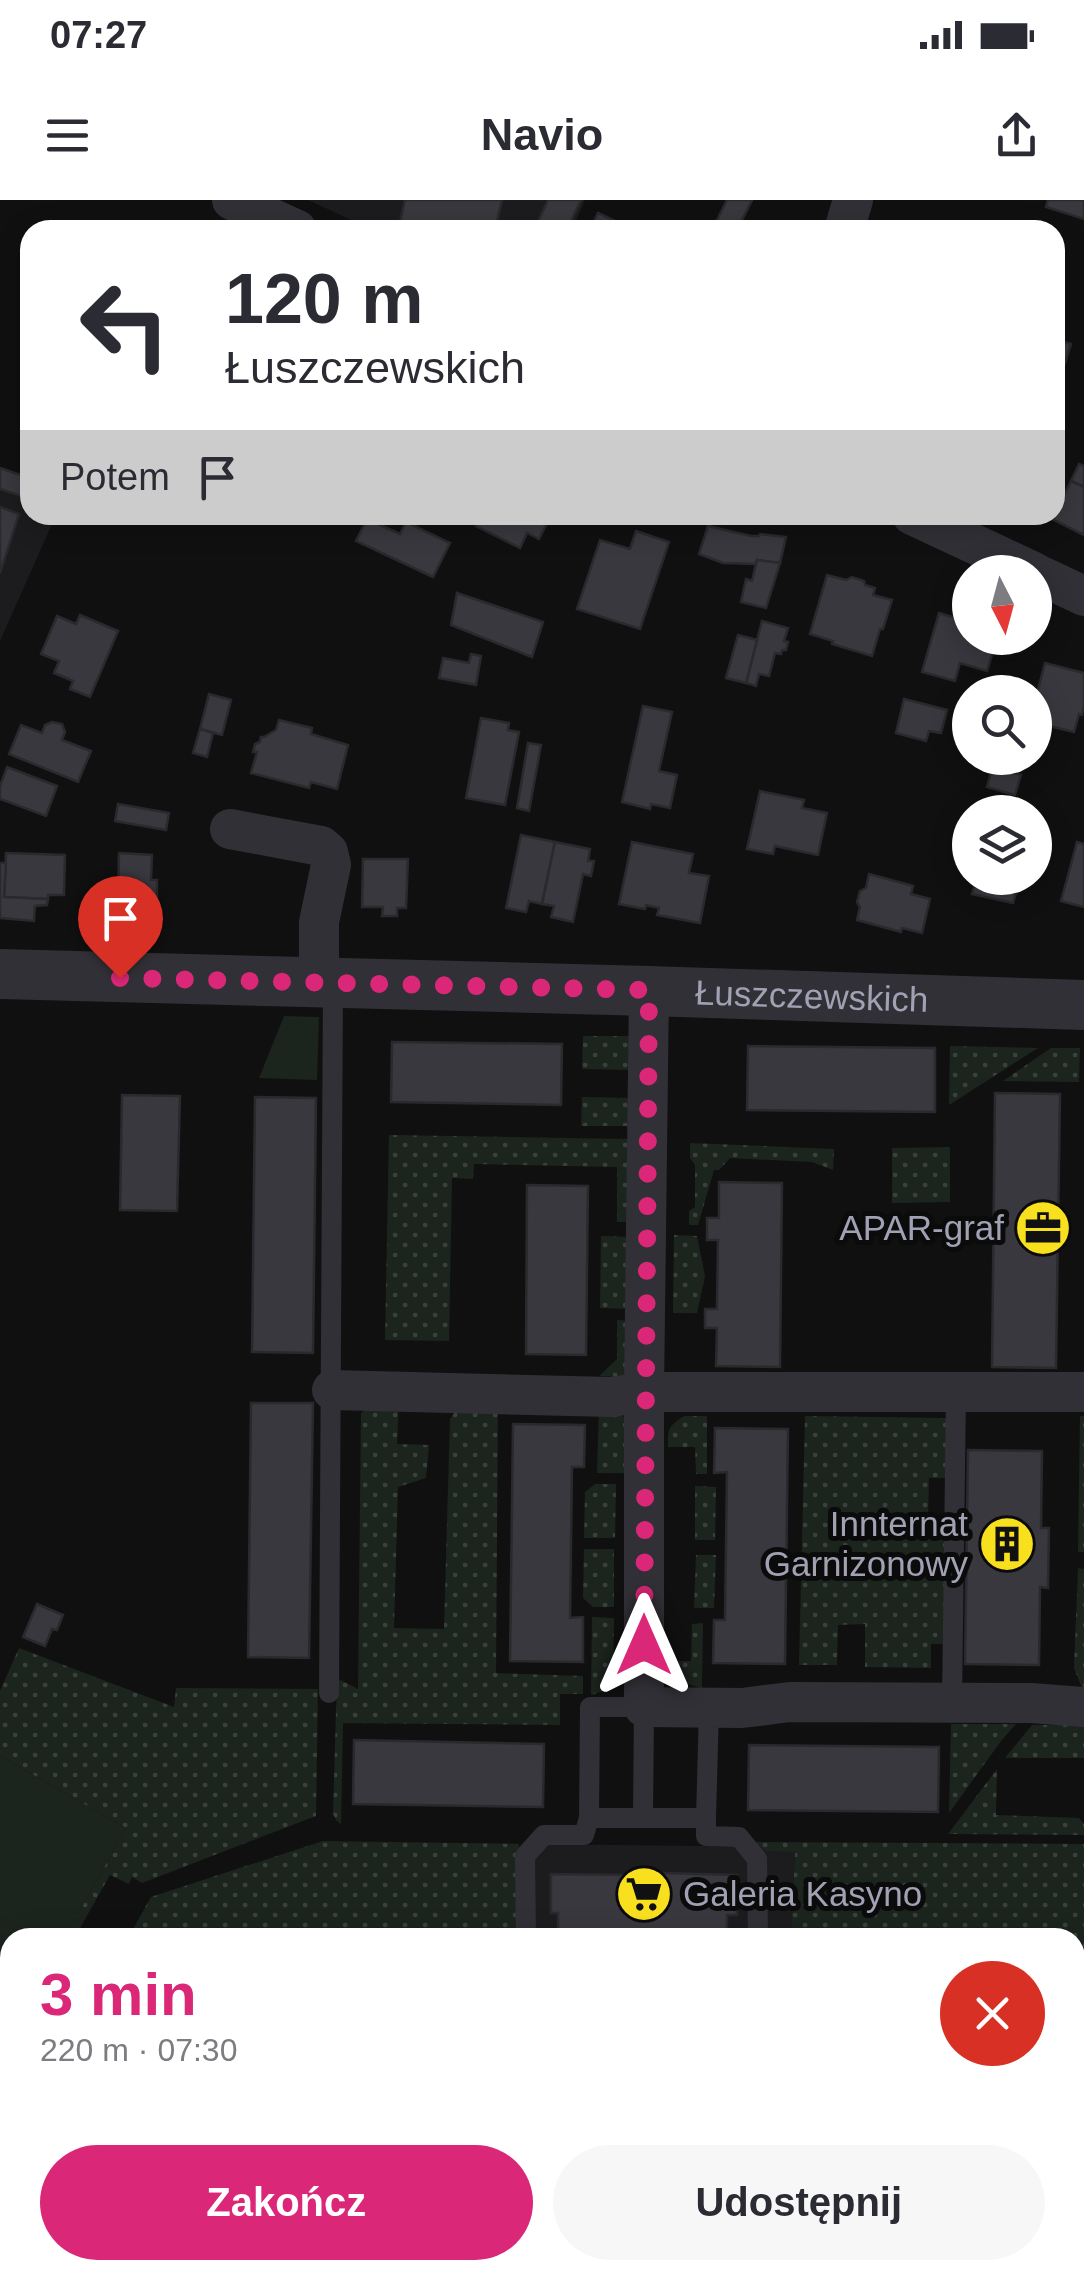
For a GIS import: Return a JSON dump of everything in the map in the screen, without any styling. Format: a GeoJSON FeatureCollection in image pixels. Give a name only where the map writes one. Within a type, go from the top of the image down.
{"type":"FeatureCollection","features":[{"type":"Feature","properties":{"kind":"street"},"geometry":{"type":"LineString","coordinates":[[232,200],[275,220]]}},
{"type":"Feature","properties":{"kind":"street"},"geometry":{"type":"LineString","coordinates":[[933,525],[996,555]]}},
{"type":"Feature","properties":{"kind":"street"},"geometry":{"type":"LineString","coordinates":[[1052,581],[1084,596]]}},
{"type":"Feature","properties":{"kind":"street"},"geometry":{"type":"LineString","coordinates":[[230,829],[321,846],[328,852],[331,865],[319,922],[326,984]]}},
{"type":"Feature","properties":{"kind":"street","name":"Łuszczewskich"},"geometry":{"type":"LineString","coordinates":[[0,974],[1084,1005]]}},
{"type":"Feature","properties":{"kind":"street"},"geometry":{"type":"LineString","coordinates":[[649,990],[644,1708],[742,1708],[790,1702],[1032,1703],[1084,1707]]}},
{"type":"Feature","properties":{"kind":"street"},"geometry":{"type":"LineString","coordinates":[[332,1390],[601,1397],[644,1392],[1084,1392]]}},
{"type":"Feature","properties":{"kind":"lane"},"geometry":{"type":"LineString","coordinates":[[326,984],[332,1390],[329,1693]]}},
{"type":"Feature","properties":{"kind":"lane"},"geometry":{"type":"LineString","coordinates":[[952,1702],[956,1391]]}},
{"type":"Feature","properties":{"kind":"lane"},"geometry":{"type":"LineString","coordinates":[[526,1928],[526,1856],[544,1835],[584,1835],[589,1818],[590,1707],[644,1708],[643,1818]]}},
{"type":"Feature","properties":{"kind":"lane"},"geometry":{"type":"LineString","coordinates":[[709,1708],[706,1836],[738,1837],[757,1860],[758,1928]]}},
{"type":"Feature","properties":{"kind":"lane"},"geometry":{"type":"LineString","coordinates":[[589,1818],[706,1818]]}},
{"type":"Feature","properties":{"kind":"shaded area"},"geometry":{"type":"Polygon","coordinates":[[[308,200],[585,200],[576,220],[351,220],[308,200]]]}},
{"type":"Feature","properties":{"kind":"shaded area"},"geometry":{"type":"Polygon","coordinates":[[[0,489],[20,496],[20,525],[52,525],[0,641],[0,489]]]}},
{"type":"Feature","properties":{"kind":"shaded area"},"geometry":{"type":"Polygon","coordinates":[[[284,1016],[319,1017],[317,1080],[259,1078],[284,1016]]]}},
{"type":"Feature","properties":{"kind":"shaded area"},"geometry":{"type":"Polygon","coordinates":[[[583,1036],[632,1036],[632,1070],[582,1069],[583,1036]]]}},
{"type":"Feature","properties":{"kind":"shaded area"},"geometry":{"type":"Polygon","coordinates":[[[950,1046],[1038,1048],[949,1105],[950,1046]]]}},
{"type":"Feature","properties":{"kind":"shaded area"},"geometry":{"type":"Polygon","coordinates":[[[1051,1048],[1080,1048],[1079,1082],[1003,1081],[1051,1048]]]}},
{"type":"Feature","properties":{"kind":"shaded area"},"geometry":{"type":"Polygon","coordinates":[[[582,1097],[632,1098],[631,1126],[581,1126],[582,1097]]]}},
{"type":"Feature","properties":{"kind":"shaded area"},"geometry":{"type":"Polygon","coordinates":[[[389,1135],[630,1139],[629,1222],[617,1222],[617,1167],[474,1164],[473,1179],[452,1178],[449,1341],[385,1340],[389,1135]]]}},
{"type":"Feature","properties":{"kind":"shaded area"},"geometry":{"type":"Polygon","coordinates":[[[690,1143],[834,1149],[833,1170],[812,1162],[730,1158],[714,1170],[698,1225],[689,1225],[689,1211],[695,1207],[695,1165],[690,1158],[690,1143]]]}},
{"type":"Feature","properties":{"kind":"shaded area"},"geometry":{"type":"Polygon","coordinates":[[[950,1147],[950,1202],[892,1203],[892,1148],[950,1147]]]}},
{"type":"Feature","properties":{"kind":"shaded area"},"geometry":{"type":"Polygon","coordinates":[[[674,1235],[697,1236],[705,1276],[697,1313],[673,1313],[674,1235]]]}},
{"type":"Feature","properties":{"kind":"shaded area"},"geometry":{"type":"Polygon","coordinates":[[[601,1236],[630,1237],[629,1309],[600,1308],[601,1236]]]}},
{"type":"Feature","properties":{"kind":"shaded area"},"geometry":{"type":"Polygon","coordinates":[[[617,1320],[630,1321],[625,1377],[599,1376],[617,1359],[617,1320]]]}},
{"type":"Feature","properties":{"kind":"shaded area"},"geometry":{"type":"Polygon","coordinates":[[[376,1402],[399,1402],[397,1444],[429,1445],[426,1478],[398,1487],[394,1628],[444,1629],[450,1419],[461,1403],[498,1404],[496,1673],[583,1676],[583,1694],[560,1694],[560,1725],[343,1723],[341,1824],[333,1814],[337,1678],[358,1689],[361,1413],[376,1402]]]}},
{"type":"Feature","properties":{"kind":"shaded area"},"geometry":{"type":"Polygon","coordinates":[[[599,1406],[621,1414],[626,1420],[627,1473],[597,1473],[599,1406]]]}},
{"type":"Feature","properties":{"kind":"shaded area"},"geometry":{"type":"Polygon","coordinates":[[[684,1416],[707,1416],[707,1474],[696,1474],[695,1447],[668,1447],[670,1428],[684,1416]]]}},
{"type":"Feature","properties":{"kind":"shaded area"},"geometry":{"type":"Polygon","coordinates":[[[805,1416],[946,1418],[946,1478],[929,1478],[928,1520],[946,1521],[945,1644],[931,1644],[931,1668],[865,1667],[865,1624],[838,1625],[837,1665],[799,1665],[805,1416]]]}},
{"type":"Feature","properties":{"kind":"shaded area"},"geometry":{"type":"Polygon","coordinates":[[[1080,1416],[1084,1416],[1084,1552],[1078,1552],[1080,1416]]]}},
{"type":"Feature","properties":{"kind":"shaded area"},"geometry":{"type":"Polygon","coordinates":[[[595,1484],[616,1484],[615,1538],[584,1538],[585,1492],[595,1484]]]}},
{"type":"Feature","properties":{"kind":"shaded area"},"geometry":{"type":"Polygon","coordinates":[[[695,1486],[716,1487],[715,1540],[695,1540],[695,1486]]]}},
{"type":"Feature","properties":{"kind":"shaded area"},"geometry":{"type":"Polygon","coordinates":[[[584,1549],[614,1549],[614,1607],[593,1607],[583,1598],[584,1549]]]}},
{"type":"Feature","properties":{"kind":"shaded area"},"geometry":{"type":"Polygon","coordinates":[[[696,1555],[716,1555],[714,1608],[694,1608],[696,1555]]]}},
{"type":"Feature","properties":{"kind":"shaded area"},"geometry":{"type":"Polygon","coordinates":[[[1078,1568],[1084,1569],[1084,1688],[1074,1668],[1078,1568]]]}},
{"type":"Feature","properties":{"kind":"shaded area"},"geometry":{"type":"Polygon","coordinates":[[[592,1617],[614,1618],[613,1688],[591,1695],[592,1617]]]}},
{"type":"Feature","properties":{"kind":"shaded area"},"geometry":{"type":"Polygon","coordinates":[[[703,1623],[702,1688],[680,1679],[666,1661],[691,1661],[692,1624],[703,1623]]]}},
{"type":"Feature","properties":{"kind":"shaded area"},"geometry":{"type":"Polygon","coordinates":[[[19,1648],[174,1707],[176,1688],[318,1689],[316,1816],[142,1883],[132,1877],[129,1884],[110,1875],[80,1928],[70,1928],[126,1828],[0,1756],[0,1691],[19,1648]]]}},
{"type":"Feature","properties":{"kind":"shaded area"},"geometry":{"type":"Polygon","coordinates":[[[951,1724],[1016,1724],[949,1813],[951,1724]]]}},
{"type":"Feature","properties":{"kind":"shaded area"},"geometry":{"type":"Polygon","coordinates":[[[1032,1725],[1084,1725],[1084,1758],[1005,1758],[1032,1725]]]}},
{"type":"Feature","properties":{"kind":"shaded area"},"geometry":{"type":"Polygon","coordinates":[[[0,1756],[126,1828],[70,1928],[0,1928],[0,1756]]]}},
{"type":"Feature","properties":{"kind":"shaded area"},"geometry":{"type":"Polygon","coordinates":[[[997,1769],[996,1815],[1079,1818],[1084,1824],[1084,1835],[948,1834],[997,1769]]]}},
{"type":"Feature","properties":{"kind":"shaded area"},"geometry":{"type":"Polygon","coordinates":[[[323,1841],[519,1844],[520,1928],[134,1928],[151,1897],[323,1841]]]}},
{"type":"Feature","properties":{"kind":"shaded area"},"geometry":{"type":"Polygon","coordinates":[[[752,1842],[1084,1844],[1084,1928],[791,1928],[795,1852],[767,1851],[752,1842]]]}},
{"type":"Feature","properties":{"kind":"shaded area"},"geometry":{"type":"Polygon","coordinates":[[[530,1844],[795,1847],[791,1928],[531,1928],[530,1844]]]}},
{"type":"Feature","properties":{"kind":"building"},"geometry":{"type":"Polygon","coordinates":[[[405,200],[502,200],[497,220],[400,220],[405,200]]]}},
{"type":"Feature","properties":{"kind":"building"},"geometry":{"type":"Polygon","coordinates":[[[548,200],[581,200],[572,220],[539,220],[548,200]]]}},
{"type":"Feature","properties":{"kind":"building"},"geometry":{"type":"Polygon","coordinates":[[[727,200],[752,200],[742,220],[717,220],[727,200]]]}},
{"type":"Feature","properties":{"kind":"building"},"geometry":{"type":"Polygon","coordinates":[[[1048,200],[1084,200],[1084,219],[1046,207],[1048,200]]]}},
{"type":"Feature","properties":{"kind":"building"},"geometry":{"type":"Polygon","coordinates":[[[598,213],[613,220],[595,220],[598,213]]]}},
{"type":"Feature","properties":{"kind":"building"},"geometry":{"type":"Polygon","coordinates":[[[1065,342],[1071,344],[1065,363],[1065,342]]]}},
{"type":"Feature","properties":{"kind":"building"},"geometry":{"type":"Polygon","coordinates":[[[1079,464],[1084,466],[1084,487],[1071,481],[1079,464]]]}},
{"type":"Feature","properties":{"kind":"building"},"geometry":{"type":"Polygon","coordinates":[[[0,468],[20,475],[20,496],[0,489],[0,468]]]}},
{"type":"Feature","properties":{"kind":"building"},"geometry":{"type":"Polygon","coordinates":[[[1071,481],[1084,487],[1084,535],[1064,525],[1065,493],[1071,481]]]}},
{"type":"Feature","properties":{"kind":"building"},"geometry":{"type":"Polygon","coordinates":[[[0,507],[19,514],[0,573],[0,507]]]}},
{"type":"Feature","properties":{"kind":"building"},"geometry":{"type":"Polygon","coordinates":[[[364,525],[380,525],[400,534],[404,525],[412,525],[450,543],[433,577],[356,541],[364,525]]]}},
{"type":"Feature","properties":{"kind":"building"},"geometry":{"type":"Polygon","coordinates":[[[546,525],[539,539],[527,533],[520,548],[476,526],[546,525]]]}},
{"type":"Feature","properties":{"kind":"building"},"geometry":{"type":"Polygon","coordinates":[[[708,526],[751,536],[786,537],[780,563],[723,563],[699,554],[708,526]]]}},
{"type":"Feature","properties":{"kind":"building"},"geometry":{"type":"Polygon","coordinates":[[[636,531],[669,542],[640,629],[577,609],[600,540],[630,549],[636,531]]]}},
{"type":"Feature","properties":{"kind":"building"},"geometry":{"type":"Polygon","coordinates":[[[757,560],[780,563],[766,608],[741,602],[746,579],[752,581],[757,560]]]}},
{"type":"Feature","properties":{"kind":"building"},"geometry":{"type":"Polygon","coordinates":[[[827,575],[864,581],[875,588],[873,595],[892,600],[872,656],[810,634],[827,575]]]}},
{"type":"Feature","properties":{"kind":"building"},"geometry":{"type":"Polygon","coordinates":[[[457,593],[543,622],[532,657],[451,625],[457,593]]]}},
{"type":"Feature","properties":{"kind":"building"},"geometry":{"type":"Polygon","coordinates":[[[939,613],[952,617],[952,655],[992,655],[987,671],[960,663],[952,680],[922,672],[939,613]]]}},
{"type":"Feature","properties":{"kind":"building"},"geometry":{"type":"Polygon","coordinates":[[[80,615],[118,631],[90,697],[70,689],[73,681],[54,673],[59,661],[41,654],[57,616],[76,624],[80,615]]]}},
{"type":"Feature","properties":{"kind":"building"},"geometry":{"type":"Polygon","coordinates":[[[762,621],[788,628],[784,641],[788,642],[786,650],[775,653],[769,676],[759,674],[756,686],[746,683],[762,621]]]}},
{"type":"Feature","properties":{"kind":"building"},"geometry":{"type":"Polygon","coordinates":[[[738,635],[757,640],[746,683],[726,678],[738,635]]]}},
{"type":"Feature","properties":{"kind":"building"},"geometry":{"type":"Polygon","coordinates":[[[471,654],[481,656],[476,685],[439,678],[443,658],[469,663],[471,654]]]}},
{"type":"Feature","properties":{"kind":"building"},"geometry":{"type":"Polygon","coordinates":[[[1045,663],[1084,673],[1084,707],[1074,732],[1052,727],[1052,675],[1042,675],[1045,663]]]}},
{"type":"Feature","properties":{"kind":"building"},"geometry":{"type":"Polygon","coordinates":[[[209,694],[231,700],[222,735],[200,729],[209,694]]]}},
{"type":"Feature","properties":{"kind":"building"},"geometry":{"type":"Polygon","coordinates":[[[904,699],[947,710],[941,733],[929,731],[926,741],[896,733],[904,699]]]}},
{"type":"Feature","properties":{"kind":"building"},"geometry":{"type":"Polygon","coordinates":[[[643,706],[672,712],[659,771],[677,775],[670,808],[651,804],[650,809],[622,802],[643,706]]]}},
{"type":"Feature","properties":{"kind":"building"},"geometry":{"type":"Polygon","coordinates":[[[481,718],[509,723],[508,730],[519,732],[505,805],[466,798],[481,718]]]}},
{"type":"Feature","properties":{"kind":"building"},"geometry":{"type":"Polygon","coordinates":[[[279,720],[312,728],[311,734],[348,745],[337,789],[311,782],[309,788],[251,773],[257,752],[253,752],[255,744],[276,730],[279,720]]]}},
{"type":"Feature","properties":{"kind":"building"},"geometry":{"type":"Polygon","coordinates":[[[62,724],[62,740],[91,751],[78,782],[9,754],[21,725],[42,733],[45,725],[62,724]]]}},
{"type":"Feature","properties":{"kind":"building"},"geometry":{"type":"Polygon","coordinates":[[[200,729],[213,733],[207,757],[193,753],[200,729]]]}},
{"type":"Feature","properties":{"kind":"building"},"geometry":{"type":"Polygon","coordinates":[[[528,743],[541,745],[529,811],[517,808],[528,743]]]}},
{"type":"Feature","properties":{"kind":"building"},"geometry":{"type":"Polygon","coordinates":[[[7,767],[57,786],[46,816],[0,799],[7,767]]]}},
{"type":"Feature","properties":{"kind":"building"},"geometry":{"type":"Polygon","coordinates":[[[990,775],[1021,775],[1015,795],[987,787],[990,775]]]}},
{"type":"Feature","properties":{"kind":"building"},"geometry":{"type":"Polygon","coordinates":[[[760,791],[804,800],[802,808],[827,813],[818,855],[775,846],[773,854],[747,849],[760,791]]]}},
{"type":"Feature","properties":{"kind":"building"},"geometry":{"type":"Polygon","coordinates":[[[118,804],[169,813],[166,830],[115,821],[118,804]]]}},
{"type":"Feature","properties":{"kind":"building"},"geometry":{"type":"Polygon","coordinates":[[[521,835],[555,842],[542,904],[529,901],[526,912],[506,908],[521,835]]]}},
{"type":"Feature","properties":{"kind":"building"},"geometry":{"type":"Polygon","coordinates":[[[555,842],[590,849],[588,861],[594,861],[591,876],[583,874],[573,922],[551,917],[554,906],[542,904],[555,842]]]}},
{"type":"Feature","properties":{"kind":"building"},"geometry":{"type":"Polygon","coordinates":[[[632,842],[693,854],[689,873],[709,876],[700,923],[657,915],[659,908],[619,904],[632,842]]]}},
{"type":"Feature","properties":{"kind":"building"},"geometry":{"type":"Polygon","coordinates":[[[1077,842],[1084,844],[1084,907],[1061,901],[1077,842]]]}},
{"type":"Feature","properties":{"kind":"building"},"geometry":{"type":"Polygon","coordinates":[[[6,853],[65,855],[64,895],[48,895],[48,899],[4,897],[6,853]]]}},
{"type":"Feature","properties":{"kind":"building"},"geometry":{"type":"Polygon","coordinates":[[[119,853],[152,855],[151,880],[157,880],[157,902],[118,900],[119,853]]]}},
{"type":"Feature","properties":{"kind":"building"},"geometry":{"type":"Polygon","coordinates":[[[363,859],[408,859],[406,908],[397,908],[397,916],[382,916],[383,907],[362,907],[363,859]]]}},
{"type":"Feature","properties":{"kind":"building"},"geometry":{"type":"Polygon","coordinates":[[[0,863],[6,863],[4,897],[48,899],[47,905],[35,906],[34,921],[0,918],[0,863]]]}},
{"type":"Feature","properties":{"kind":"building"},"geometry":{"type":"Polygon","coordinates":[[[869,874],[913,886],[911,894],[930,899],[922,933],[902,928],[901,932],[857,920],[857,902],[869,874]]]}},
{"type":"Feature","properties":{"kind":"building"},"geometry":{"type":"Polygon","coordinates":[[[977,895],[1015,895],[1013,903],[977,895]]]}},
{"type":"Feature","properties":{"kind":"building"},"geometry":{"type":"Polygon","coordinates":[[[392,1042],[562,1044],[561,1105],[391,1102],[392,1042]]]}},
{"type":"Feature","properties":{"kind":"building"},"geometry":{"type":"Polygon","coordinates":[[[748,1046],[935,1048],[935,1112],[747,1110],[748,1046]]]}},
{"type":"Feature","properties":{"kind":"building"},"geometry":{"type":"Polygon","coordinates":[[[995,1093],[1060,1094],[1056,1368],[992,1367],[995,1093]]]}},
{"type":"Feature","properties":{"kind":"building"},"geometry":{"type":"Polygon","coordinates":[[[122,1095],[180,1096],[177,1211],[120,1210],[122,1095]]]}},
{"type":"Feature","properties":{"kind":"building"},"geometry":{"type":"Polygon","coordinates":[[[255,1097],[316,1098],[313,1353],[252,1352],[255,1097]]]}},
{"type":"Feature","properties":{"kind":"building"},"geometry":{"type":"Polygon","coordinates":[[[719,1182],[782,1183],[780,1367],[716,1366],[717,1328],[705,1328],[705,1309],[717,1309],[718,1240],[707,1240],[707,1218],[719,1218],[719,1182]]]}},
{"type":"Feature","properties":{"kind":"building"},"geometry":{"type":"Polygon","coordinates":[[[527,1185],[588,1186],[586,1355],[526,1354],[527,1185]]]}},
{"type":"Feature","properties":{"kind":"building"},"geometry":{"type":"Polygon","coordinates":[[[251,1403],[313,1403],[309,1658],[248,1657],[251,1403]]]}},
{"type":"Feature","properties":{"kind":"building"},"geometry":{"type":"Polygon","coordinates":[[[513,1424],[585,1425],[584,1467],[572,1467],[570,1618],[583,1617],[583,1662],[510,1661],[513,1424]]]}},
{"type":"Feature","properties":{"kind":"building"},"geometry":{"type":"Polygon","coordinates":[[[715,1428],[788,1429],[785,1664],[713,1663],[714,1620],[725,1620],[727,1472],[714,1473],[715,1428]]]}},
{"type":"Feature","properties":{"kind":"building","name":"Innternat Garnizonowy"},"geometry":{"type":"Polygon","coordinates":[[[968,1450],[1042,1451],[1041,1528],[1049,1528],[1048,1588],[1040,1587],[1039,1665],[965,1664],[968,1450]]]}},
{"type":"Feature","properties":{"kind":"building"},"geometry":{"type":"Polygon","coordinates":[[[37,1604],[63,1615],[45,1646],[23,1637],[37,1604]]]}},
{"type":"Feature","properties":{"kind":"building"},"geometry":{"type":"Polygon","coordinates":[[[354,1740],[544,1744],[543,1807],[353,1804],[354,1740]]]}},
{"type":"Feature","properties":{"kind":"building"},"geometry":{"type":"Polygon","coordinates":[[[749,1745],[939,1747],[938,1812],[748,1810],[749,1745]]]}},
{"type":"Feature","properties":{"kind":"building","name":"Galeria Kasyno"},"geometry":{"type":"Polygon","coordinates":[[[551,1874],[737,1875],[737,1915],[727,1915],[727,1928],[558,1928],[558,1913],[551,1913],[551,1874]]]}},
{"type":"Feature","properties":{"kind":"place","name":"APAR-graf"},"geometry":{"type":"Point","coordinates":[1043,1228]}},
{"type":"Feature","properties":{"kind":"place","name":"Innternat Garnizonowy"},"geometry":{"type":"Point","coordinates":[1007,1544]}},
{"type":"Feature","properties":{"kind":"place","name":"Galeria Kasyno"},"geometry":{"type":"Point","coordinates":[644,1894]}},
{"type":"Feature","properties":{"kind":"route"},"geometry":{"type":"LineString","coordinates":[[120,978],[649,990],[644,1645]]}}]}
